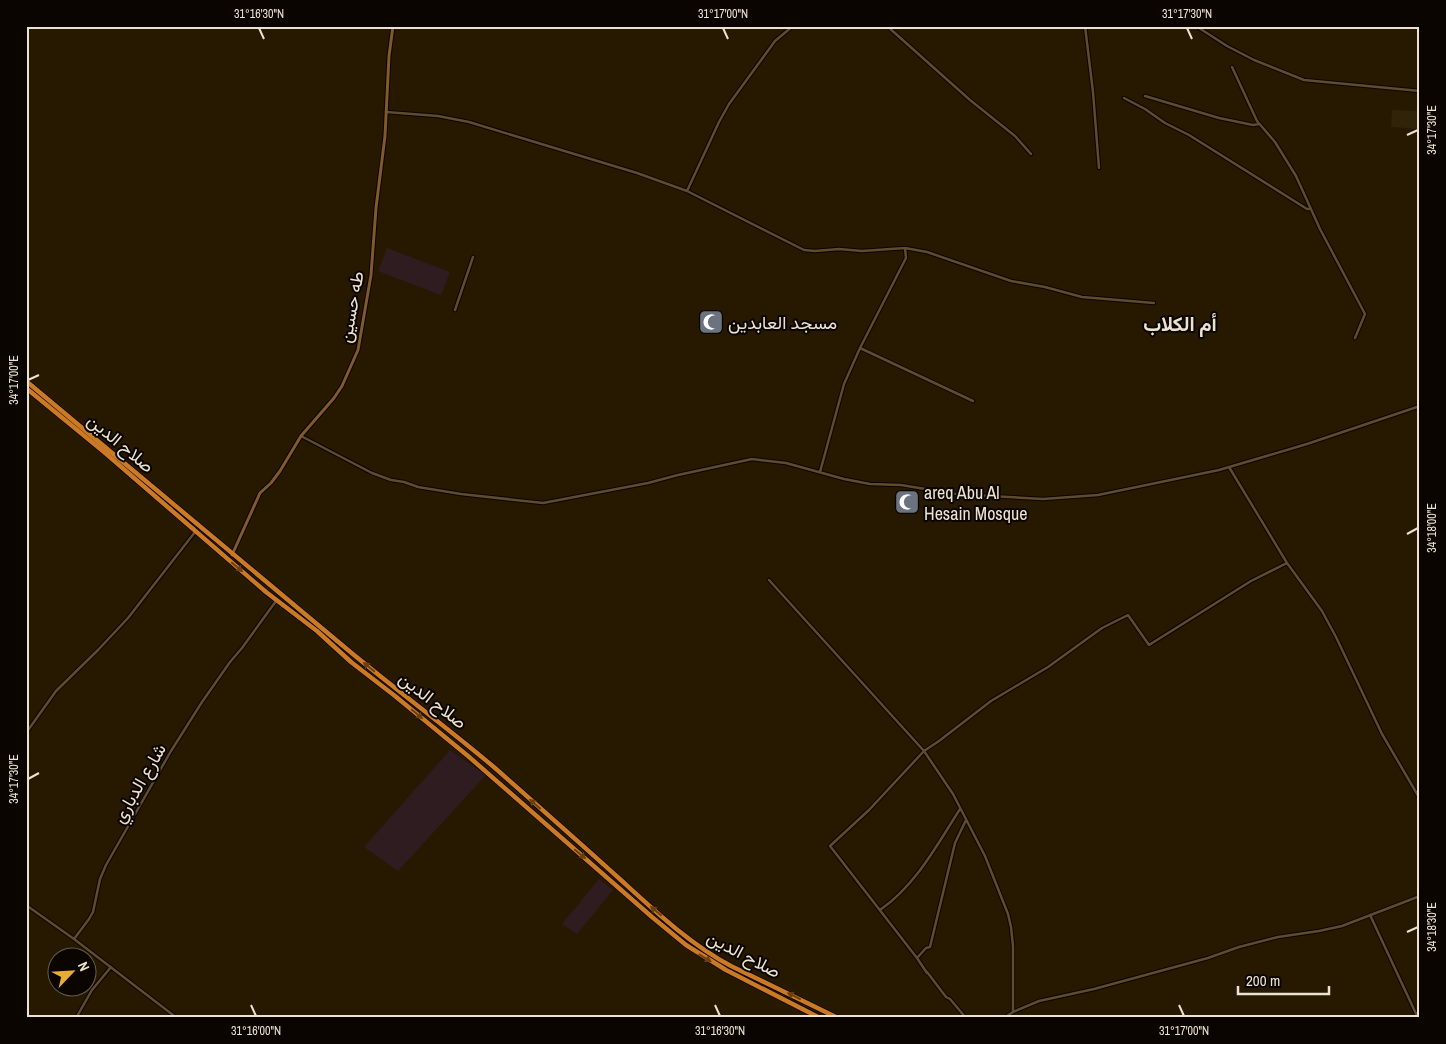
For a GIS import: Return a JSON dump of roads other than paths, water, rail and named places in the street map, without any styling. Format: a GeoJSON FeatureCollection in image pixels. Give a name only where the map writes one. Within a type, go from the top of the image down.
{"type":"FeatureCollection","features":[{"type":"Feature","properties":{"kind":"highway","name":"صلاح الدين"},"geometry":{"type":"LineString","coordinates":[[26,381],[229,560],[483,769],[686,945],[726,970],[820,1018]]}},
{"type":"Feature","properties":{"kind":"highway","name":"صلاح الدين"},"geometry":{"type":"LineString","coordinates":[[26,388],[442,724],[692,941],[724,962],[838,1018]]}},
{"type":"Feature","properties":{"kind":"highway"},"geometry":{"type":"LineString","coordinates":[[342,654],[347,649]]}},
{"type":"Feature","properties":{"kind":"street","name":"طه حسين"},"geometry":{"type":"LineString","coordinates":[[232,555],[260,493],[280,471],[301,436],[338,392],[358,350],[371,275],[376,208],[385,136],[388,56],[393,26]]}},
{"type":"Feature","properties":{"kind":"street"},"geometry":{"type":"LineString","coordinates":[[687,191],[719,122],[733,98],[775,41],[793,26]]}},
{"type":"Feature","properties":{"kind":"street"},"geometry":{"type":"LineString","coordinates":[[887,26],[970,100],[1015,136],[1031,154]]}},
{"type":"Feature","properties":{"kind":"street"},"geometry":{"type":"LineString","coordinates":[[1085,26],[1099,168]]}},
{"type":"Feature","properties":{"kind":"street"},"geometry":{"type":"LineString","coordinates":[[1196,26],[1227,46],[1254,60],[1304,80],[1420,91]]}},
{"type":"Feature","properties":{"kind":"street"},"geometry":{"type":"LineString","coordinates":[[1232,67],[1259,124],[1275,142],[1296,176],[1333,254],[1365,314],[1355,338]]}},
{"type":"Feature","properties":{"kind":"street"},"geometry":{"type":"LineString","coordinates":[[1145,96],[1219,118],[1253,125],[1259,124]]}},
{"type":"Feature","properties":{"kind":"street"},"geometry":{"type":"LineString","coordinates":[[1124,98],[1145,109],[1165,123],[1189,134],[1307,209],[1311,209]]}},
{"type":"Feature","properties":{"kind":"street"},"geometry":{"type":"LineString","coordinates":[[386,112],[438,116],[469,122],[637,173],[687,191],[804,250],[905,248],[927,252],[1011,282],[1045,287],[1082,297],[1154,304]]}},
{"type":"Feature","properties":{"kind":"street"},"geometry":{"type":"LineString","coordinates":[[820,472],[844,384],[860,348],[906,258],[905,248]]}},
{"type":"Feature","properties":{"kind":"street"},"geometry":{"type":"LineString","coordinates":[[454,310],[473,257]]}},
{"type":"Feature","properties":{"kind":"street"},"geometry":{"type":"LineString","coordinates":[[860,348],[973,401]]}},
{"type":"Feature","properties":{"kind":"street"},"geometry":{"type":"LineString","coordinates":[[301,436],[372,473],[392,480],[418,487],[460,494],[543,503],[648,484],[678,475],[752,459],[786,462],[844,479],[870,484],[901,485],[956,494],[1043,499],[1098,495],[1205,473],[1307,444],[1420,406]]}},
{"type":"Feature","properties":{"kind":"street"},"geometry":{"type":"LineString","coordinates":[[1229,467],[1287,563],[1322,611],[1382,734],[1420,799]]}},
{"type":"Feature","properties":{"kind":"street"},"geometry":{"type":"LineString","coordinates":[[26,733],[56,691],[128,618],[196,531]]}},
{"type":"Feature","properties":{"kind":"street"},"geometry":{"type":"LineString","coordinates":[[966,1018],[950,999],[946,997],[830,846],[869,810],[924,751],[991,701],[1048,667],[1102,628],[1128,615],[1149,645],[1251,581],[1287,563]]}},
{"type":"Feature","properties":{"kind":"street"},"geometry":{"type":"LineString","coordinates":[[769,580],[924,751],[953,794],[985,856],[1010,920],[1013,946],[1014,1012]]}},
{"type":"Feature","properties":{"kind":"street","name":"شارع الدباري"},"geometry":{"type":"LineString","coordinates":[[74,938],[93,912],[100,879],[106,865],[172,751],[217,679],[277,600]]}},
{"type":"Feature","properties":{"kind":"street"},"geometry":{"type":"LineString","coordinates":[[880,910],[890,903],[918,874],[960,809]]}},
{"type":"Feature","properties":{"kind":"street"},"geometry":{"type":"LineString","coordinates":[[917,958],[926,948],[930,947],[955,843],[966,820]]}},
{"type":"Feature","properties":{"kind":"street"},"geometry":{"type":"LineString","coordinates":[[1004,1018],[1039,1001],[1094,989],[1208,958],[1239,947],[1342,926],[1405,900],[1420,896]]}},
{"type":"Feature","properties":{"kind":"street"},"geometry":{"type":"LineString","coordinates":[[26,905],[74,938],[173,1015],[174,1018]]}},
{"type":"Feature","properties":{"kind":"street"},"geometry":{"type":"LineString","coordinates":[[1370,915],[1418,1018]]}},
{"type":"Feature","properties":{"kind":"street"},"geometry":{"type":"LineString","coordinates":[[76,1018],[92,990],[111,967]]}},
{"type":"Feature","properties":{"kind":"place","name":"مسجد العابدين"},"geometry":{"type":"Point","coordinates":[711,322]}},
{"type":"Feature","properties":{"kind":"place","name":"areq Abu Al Hesain Mosque"},"geometry":{"type":"Point","coordinates":[907,502]}},
{"type":"Feature","properties":{"kind":"district","name":"أم الكلاب"},"geometry":{"type":"Point","coordinates":[1180,323]}}]}
